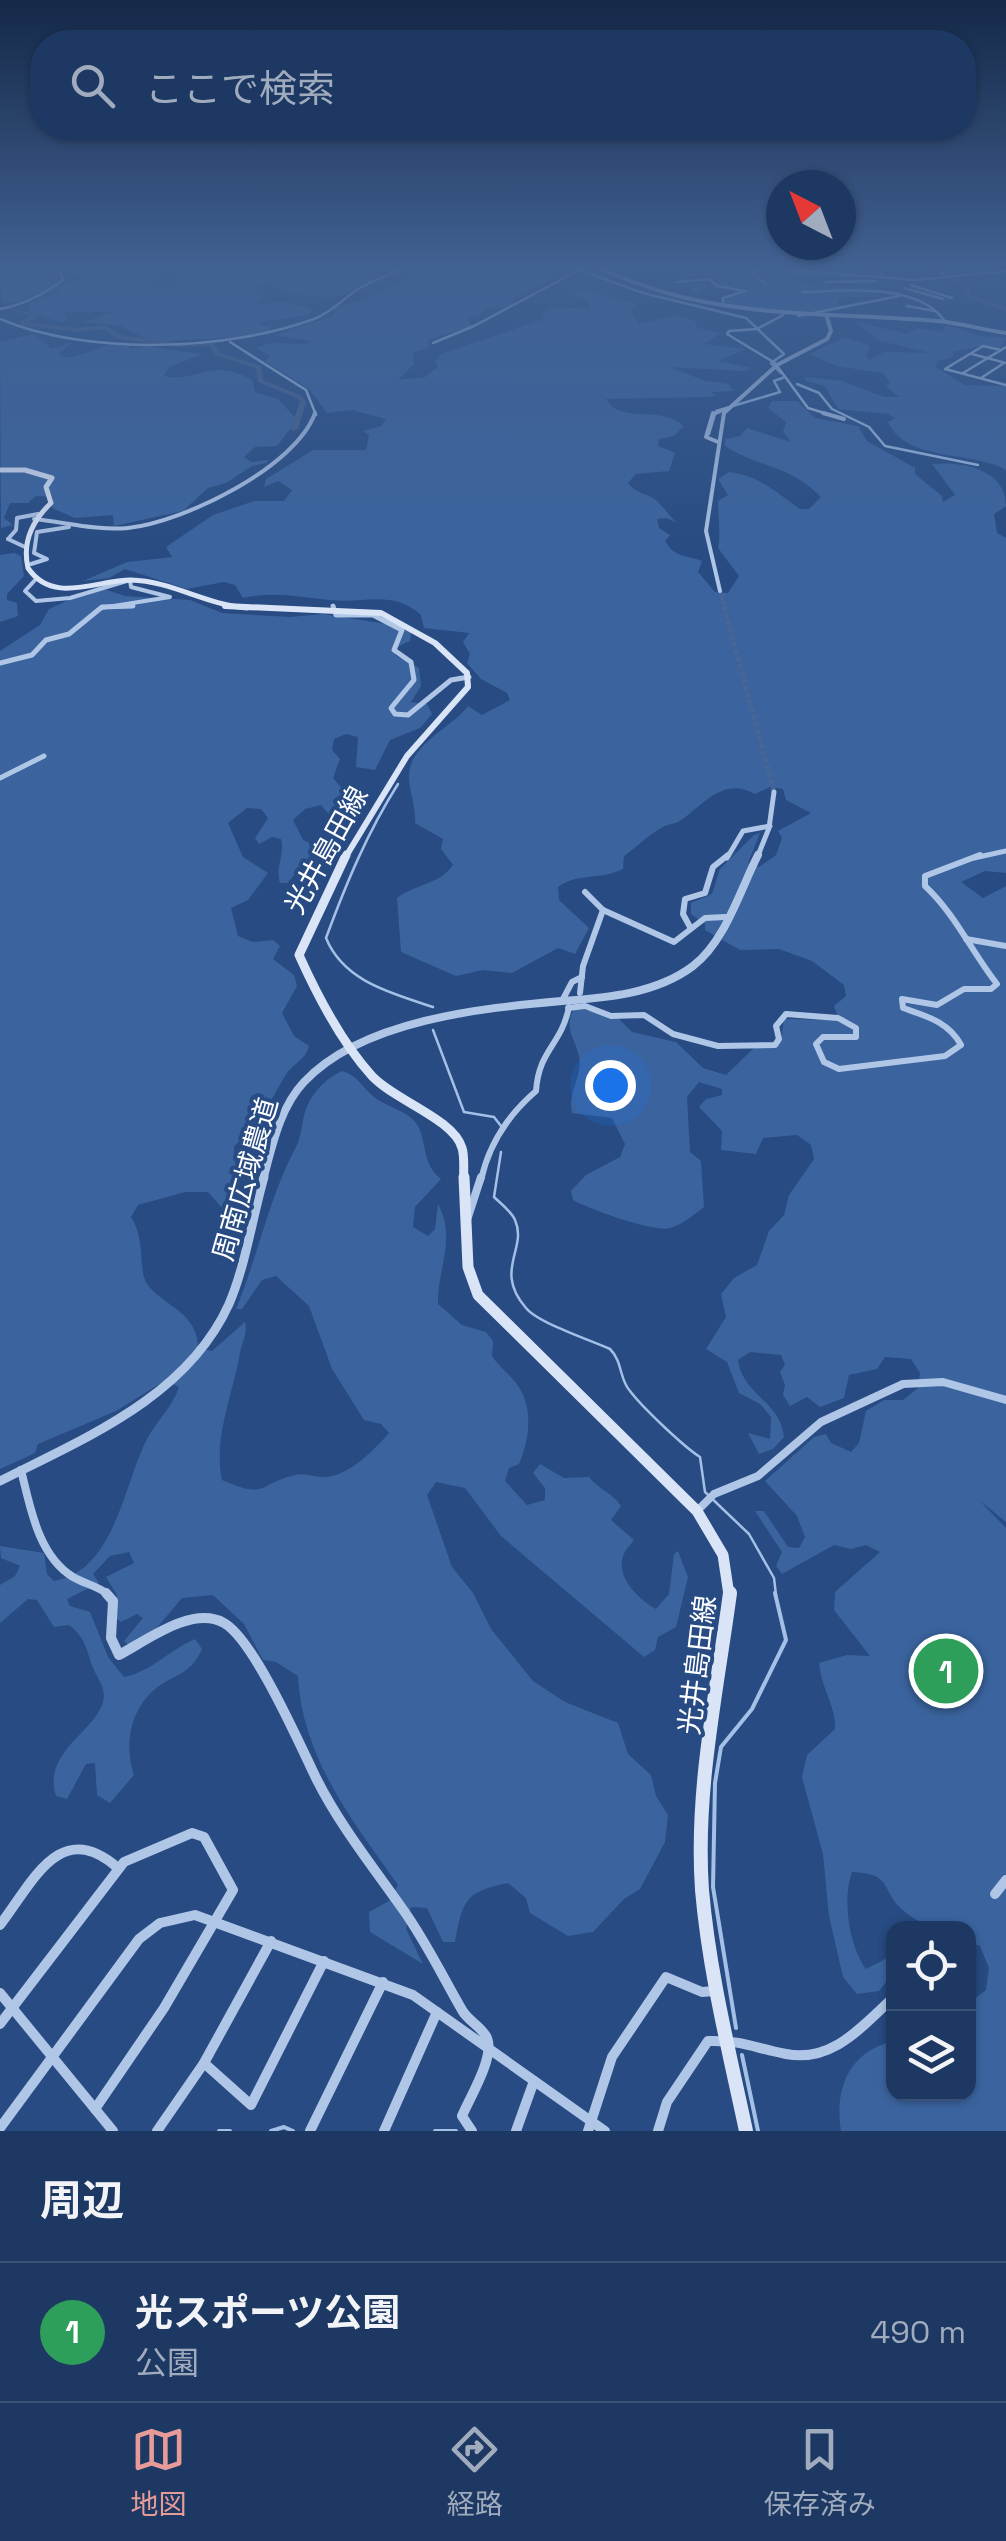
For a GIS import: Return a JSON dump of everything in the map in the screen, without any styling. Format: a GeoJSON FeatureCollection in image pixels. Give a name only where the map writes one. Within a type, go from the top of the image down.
{"type":"FeatureCollection","features":[{"type":"Feature","properties":{"kind":"main road"},"geometry":{"type":"LineString","coordinates":[[0,470],[26,470],[52,478],[46,487],[52,500],[36,516],[22,548],[36,579],[62,588],[130,580],[230,606],[369,608],[398,616],[469,677]]}},
{"type":"Feature","properties":{"kind":"main road","name":"光井島田線"},"geometry":{"type":"LineString","coordinates":[[469,677],[468,687],[407,756],[374,807],[300,946],[301,965],[356,1050],[391,1094],[456,1134],[462,1146],[471,1282],[485,1305],[697,1511],[722,1554],[730,1591],[701,1828],[702,1886],[716,1991],[746,2131]]}},
{"type":"Feature","properties":{"kind":"street"},"geometry":{"type":"LineString","coordinates":[[30,564],[46,560],[34,553],[37,532],[52,526],[126,528],[206,506],[254,476],[300,436],[316,415],[306,390],[264,363]]}},
{"type":"Feature","properties":{"kind":"street"},"geometry":{"type":"LineString","coordinates":[[953,363],[945,368],[1006,385]]}},
{"type":"Feature","properties":{"kind":"street"},"geometry":{"type":"LineString","coordinates":[[962,374],[979,363]]}},
{"type":"Feature","properties":{"kind":"street"},"geometry":{"type":"LineString","coordinates":[[980,378],[1004,363]]}},
{"type":"Feature","properties":{"kind":"street"},"geometry":{"type":"LineString","coordinates":[[720,591],[706,530],[724,413],[774,364],[796,381],[808,408],[844,419]]}},
{"type":"Feature","properties":{"kind":"street"},"geometry":{"type":"LineString","coordinates":[[998,383],[1006,378]]}},
{"type":"Feature","properties":{"kind":"street"},"geometry":{"type":"LineString","coordinates":[[718,442],[706,437],[714,424],[712,412],[730,407]]}},
{"type":"Feature","properties":{"kind":"street"},"geometry":{"type":"LineString","coordinates":[[22,548],[8,539],[16,530],[17,518],[36,516],[85,526]]}},
{"type":"Feature","properties":{"kind":"street"},"geometry":{"type":"LineString","coordinates":[[0,663],[32,654],[46,640],[69,634],[102,607],[170,597],[131,587],[130,580],[70,598],[45,601],[25,595],[36,579]]}},
{"type":"Feature","properties":{"kind":"street"},"geometry":{"type":"LineString","coordinates":[[333,606],[336,615],[373,616],[402,630],[394,650],[411,662],[414,680],[391,708],[395,714],[408,715],[452,680],[469,677]]}},
{"type":"Feature","properties":{"kind":"street"},"geometry":{"type":"LineString","coordinates":[[0,778],[44,756]]}},
{"type":"Feature","properties":{"kind":"street","name":"周南広域農道"},"geometry":{"type":"LineString","coordinates":[[0,1481],[146,1401],[204,1346],[238,1288],[288,1100],[308,1074],[356,1050],[456,1013],[636,990],[682,974],[708,951],[770,826],[774,792]]}},
{"type":"Feature","properties":{"kind":"street"},"geometry":{"type":"LineString","coordinates":[[690,927],[683,914],[685,899],[705,892],[712,867],[726,858],[743,831],[770,826]]}},
{"type":"Feature","properties":{"kind":"street"},"geometry":{"type":"LineString","coordinates":[[467,1220],[472,1216],[486,1157],[514,1110],[536,1091],[538,1064],[564,1031],[571,1005],[611,1016],[644,1016],[673,1034],[718,1046],[775,1045],[780,1039],[776,1026],[786,1014],[838,1018],[856,1028],[856,1037],[824,1037],[816,1044],[824,1062],[840,1068],[945,1056],[957,1050],[958,1036],[899,1003],[910,998],[939,1007],[950,1004],[964,989],[991,989],[997,984],[964,938],[953,912],[926,886],[924,876],[983,854],[1006,852]]}},
{"type":"Feature","properties":{"kind":"street"},"geometry":{"type":"LineString","coordinates":[[585,892],[603,910],[674,942],[706,918],[725,917]]}},
{"type":"Feature","properties":{"kind":"street"},"geometry":{"type":"LineString","coordinates":[[580,992],[603,910]]}},
{"type":"Feature","properties":{"kind":"street"},"geometry":{"type":"LineString","coordinates":[[964,938],[1006,946]]}},
{"type":"Feature","properties":{"kind":"street"},"geometry":{"type":"LineString","coordinates":[[563,999],[572,982],[582,977]]}},
{"type":"Feature","properties":{"kind":"street"},"geometry":{"type":"LineString","coordinates":[[697,1511],[714,1494],[758,1476],[821,1422],[903,1384],[943,1382],[1006,1400]]}},
{"type":"Feature","properties":{"kind":"street"},"geometry":{"type":"LineString","coordinates":[[21,1470],[43,1540],[66,1572],[102,1588],[113,1600],[111,1638],[119,1655],[184,1620],[220,1620],[241,1636],[265,1683],[285,1708],[318,1781],[374,1873],[404,1912],[466,2017],[486,2034],[488,2048],[462,2116],[472,2131]]}},
{"type":"Feature","properties":{"kind":"street"},"geometry":{"type":"LineString","coordinates":[[0,2024],[118,1868],[146,1850],[192,1832],[204,1837],[232,1880],[233,1890],[164,2008],[94,2109]]}},
{"type":"Feature","properties":{"kind":"street"},"geometry":{"type":"LineString","coordinates":[[0,1926],[64,1848],[81,1843],[96,1846],[118,1868]]}},
{"type":"Feature","properties":{"kind":"street"},"geometry":{"type":"LineString","coordinates":[[995,1894],[1006,1880]]}},
{"type":"Feature","properties":{"kind":"street"},"geometry":{"type":"LineString","coordinates":[[0,2128],[139,1939],[160,1923],[195,1915],[383,1982],[437,2012],[534,2080],[589,2126],[605,2131]]}},
{"type":"Feature","properties":{"kind":"street"},"geometry":{"type":"LineString","coordinates":[[157,2131],[204,2063],[271,1941]]}},
{"type":"Feature","properties":{"kind":"street"},"geometry":{"type":"LineString","coordinates":[[204,2063],[252,2105],[324,1961]]}},
{"type":"Feature","properties":{"kind":"street"},"geometry":{"type":"LineString","coordinates":[[589,2126],[612,2057],[666,1978],[702,1992],[716,1991]]}},
{"type":"Feature","properties":{"kind":"street"},"geometry":{"type":"LineString","coordinates":[[310,2131],[383,1982]]}},
{"type":"Feature","properties":{"kind":"street"},"geometry":{"type":"LineString","coordinates":[[0,1994],[114,2131]]}},
{"type":"Feature","properties":{"kind":"street"},"geometry":{"type":"LineString","coordinates":[[658,2131],[667,2102],[708,2041],[744,2040],[786,2054],[817,2056],[842,2044],[886,2004]]}},
{"type":"Feature","properties":{"kind":"street"},"geometry":{"type":"LineString","coordinates":[[384,2131],[437,2012]]}},
{"type":"Feature","properties":{"kind":"street"},"geometry":{"type":"LineString","coordinates":[[516,2131],[534,2080]]}},
{"type":"Feature","properties":{"kind":"shaded area"},"geometry":{"type":"Polygon","coordinates":[[[0,363],[178,363],[169,367],[164,376],[176,377],[225,370],[252,380],[255,392],[278,399],[297,420],[277,446],[255,447],[244,457],[251,462],[269,460],[266,463],[208,488],[183,511],[114,526],[113,515],[75,518],[52,508],[53,497],[36,496],[28,503],[10,503],[4,518],[13,525],[1,528],[0,363]]]}},
{"type":"Feature","properties":{"kind":"shaded area"},"geometry":{"type":"Polygon","coordinates":[[[269,363],[414,363],[398,380],[425,377],[438,367],[436,363],[730,363],[751,368],[745,371],[670,367],[705,381],[728,384],[734,391],[711,392],[715,396],[606,399],[621,411],[663,416],[684,426],[674,436],[659,439],[658,446],[675,453],[669,471],[636,474],[628,483],[655,500],[677,523],[657,519],[659,528],[670,535],[665,541],[673,550],[702,561],[698,572],[715,592],[728,593],[739,576],[718,548],[718,501],[728,495],[718,479],[729,472],[750,477],[800,509],[809,509],[821,497],[786,472],[725,446],[725,439],[740,436],[747,428],[791,442],[783,432],[786,422],[768,408],[772,401],[797,401],[815,418],[858,426],[867,441],[915,468],[915,474],[942,496],[943,502],[955,495],[932,464],[980,470],[999,483],[1004,493],[1006,506],[994,514],[997,533],[1006,538],[1006,873],[985,871],[961,882],[983,898],[1006,886],[1006,1522],[979,1500],[1006,1528],[1006,2131],[841,2131],[840,2100],[848,2074],[866,2054],[886,2043],[886,2101],[976,2101],[976,1998],[986,1990],[989,1968],[976,1945],[976,1921],[918,1921],[896,1903],[881,1880],[852,1872],[848,1908],[855,1948],[866,1969],[886,1959],[886,1982],[879,1991],[857,1994],[843,1977],[829,1916],[823,1854],[802,1777],[807,1755],[835,1729],[819,1663],[847,1655],[870,1656],[834,1610],[835,1592],[880,1552],[866,1545],[851,1549],[834,1545],[782,1574],[776,1566],[782,1552],[755,1511],[764,1511],[788,1547],[799,1548],[805,1537],[797,1516],[765,1481],[814,1437],[826,1434],[831,1443],[851,1452],[859,1443],[866,1411],[884,1400],[903,1400],[918,1388],[920,1373],[911,1359],[885,1357],[877,1369],[849,1375],[844,1398],[820,1407],[807,1397],[790,1406],[783,1395],[785,1385],[780,1372],[785,1365],[781,1355],[750,1352],[738,1360],[741,1372],[776,1414],[784,1437],[773,1449],[759,1454],[748,1433],[770,1439],[771,1417],[760,1404],[739,1393],[727,1362],[706,1349],[726,1317],[721,1294],[734,1278],[757,1265],[769,1231],[784,1215],[789,1195],[814,1159],[811,1145],[797,1135],[763,1138],[756,1154],[721,1150],[722,1131],[699,1107],[706,1099],[722,1095],[722,1089],[699,1082],[687,1097],[690,1152],[701,1161],[704,1207],[688,1219],[662,1229],[637,1224],[573,1200],[571,1191],[586,1175],[620,1157],[625,1144],[612,1118],[572,1113],[580,1063],[570,1027],[574,1009],[618,1018],[632,1032],[676,1042],[703,1068],[726,1075],[759,1043],[781,1042],[784,1019],[839,1020],[834,1006],[846,996],[844,985],[812,961],[779,949],[740,950],[705,930],[705,924],[691,914],[691,903],[712,894],[720,869],[754,835],[760,833],[748,863],[759,867],[776,855],[782,838],[778,831],[811,813],[786,800],[783,789],[770,787],[755,794],[732,788],[713,795],[678,822],[648,837],[624,856],[623,869],[558,887],[559,900],[589,928],[575,954],[558,948],[512,973],[483,970],[456,976],[401,952],[397,898],[441,877],[453,865],[441,849],[443,839],[415,823],[411,765],[424,745],[468,706],[482,715],[510,700],[507,693],[481,679],[467,663],[470,654],[463,642],[469,633],[424,628],[421,615],[389,600],[343,601],[277,595],[243,598],[235,585],[224,582],[187,589],[125,569],[109,578],[83,581],[127,562],[172,557],[166,547],[213,515],[254,501],[284,501],[292,490],[278,481],[264,487],[266,479],[313,450],[366,450],[369,435],[363,431],[381,426],[386,419],[352,410],[327,413],[310,390],[269,363]]]}},
{"type":"Feature","properties":{"kind":"shaded area"},"geometry":{"type":"Polygon","coordinates":[[[830,363],[937,363],[936,367],[965,385],[1006,386],[1006,470],[910,444],[897,435],[888,422],[895,418],[888,414],[838,409],[825,386],[806,381],[805,377],[842,381],[884,397],[900,397],[886,387],[890,382],[883,373],[830,363]]]}},
{"type":"Feature","properties":{"kind":"shaded area"},"geometry":{"type":"Polygon","coordinates":[[[0,555],[21,556],[24,576],[7,594],[7,600],[17,603],[18,616],[0,622],[0,555]]]}},
{"type":"Feature","properties":{"kind":"shaded area"},"geometry":{"type":"Polygon","coordinates":[[[98,587],[125,596],[190,600],[222,613],[290,617],[323,614],[405,627],[411,633],[410,641],[399,646],[395,655],[419,668],[421,686],[411,702],[427,704],[432,714],[420,728],[390,740],[375,770],[356,767],[358,737],[346,734],[334,739],[332,750],[340,759],[333,778],[353,801],[333,819],[321,805],[305,809],[293,820],[303,840],[326,851],[324,863],[316,869],[300,869],[287,883],[280,883],[281,839],[272,837],[259,844],[255,838],[268,818],[261,809],[247,808],[228,823],[243,857],[268,873],[248,900],[231,908],[238,936],[253,942],[273,940],[280,946],[273,959],[294,975],[297,986],[282,1013],[294,1036],[309,1046],[258,1120],[234,1146],[237,1183],[244,1202],[237,1216],[230,1217],[208,1192],[185,1192],[138,1205],[131,1217],[139,1235],[147,1284],[186,1318],[198,1348],[212,1351],[245,1322],[222,1432],[222,1480],[255,1490],[299,1474],[335,1475],[361,1461],[389,1433],[381,1424],[364,1420],[332,1369],[309,1306],[276,1276],[262,1280],[242,1309],[236,1309],[278,1186],[298,1142],[306,1108],[327,1080],[342,1071],[347,1073],[419,1128],[428,1162],[441,1179],[415,1207],[413,1227],[428,1236],[435,1229],[438,1204],[446,1242],[438,1304],[462,1325],[486,1332],[493,1341],[492,1356],[518,1386],[526,1405],[525,1445],[519,1464],[509,1468],[505,1481],[527,1505],[545,1500],[545,1488],[533,1473],[540,1464],[564,1478],[589,1477],[614,1497],[621,1506],[611,1520],[634,1540],[622,1562],[625,1579],[642,1600],[656,1609],[669,1594],[674,1554],[678,1551],[688,1577],[676,1627],[658,1637],[655,1650],[644,1657],[501,1536],[465,1488],[436,1482],[427,1495],[452,1567],[473,1593],[491,1629],[533,1681],[565,1702],[618,1723],[628,1754],[651,1775],[656,1796],[668,1815],[665,1842],[640,1889],[624,1899],[593,1932],[568,1936],[530,1913],[526,1898],[508,1883],[482,1890],[468,1900],[455,1942],[443,1942],[427,1908],[411,1907],[406,1929],[423,1964],[370,1932],[369,1912],[389,1901],[398,1885],[348,1812],[320,1761],[309,1734],[298,1676],[276,1662],[263,1660],[244,1624],[213,1595],[182,1598],[155,1630],[130,1646],[124,1641],[143,1618],[137,1614],[121,1622],[117,1619],[117,1595],[106,1577],[134,1563],[129,1552],[110,1556],[93,1574],[99,1583],[67,1599],[70,1606],[90,1612],[108,1657],[124,1677],[195,1639],[202,1649],[190,1667],[151,1692],[143,1702],[130,1737],[134,1775],[110,1803],[97,1795],[95,1763],[86,1764],[67,1799],[56,1796],[56,1767],[98,1713],[104,1692],[78,1634],[69,1625],[54,1627],[37,1600],[28,1599],[0,1623],[0,1585],[15,1576],[20,1566],[1,1558],[0,1546],[44,1553],[47,1574],[54,1581],[75,1574],[91,1561],[115,1523],[147,1439],[179,1387],[166,1380],[116,1411],[38,1444],[35,1453],[0,1469],[0,651],[40,625],[49,609],[98,587]]]}},
{"type":"Feature","properties":{"kind":"waterway"},"geometry":{"type":"LineString","coordinates":[[248,363],[259,367],[260,381],[300,397],[303,402],[294,429]]}},
{"type":"Feature","properties":{"kind":"waterway"},"geometry":{"type":"LineString","coordinates":[[771,363],[781,373]]}},
{"type":"Feature","properties":{"kind":"waterway"},"geometry":{"type":"LineString","coordinates":[[709,434],[716,411],[780,392],[774,381],[785,377]]}},
{"type":"Feature","properties":{"kind":"waterway"},"geometry":{"type":"LineString","coordinates":[[797,384],[819,393],[832,409],[869,427],[885,446],[978,465]]}},
{"type":"Feature","properties":{"kind":"waterway"},"geometry":{"type":"LineString","coordinates":[[398,784],[358,859],[326,938],[334,953],[357,975],[386,991],[433,1007]]}},
{"type":"Feature","properties":{"kind":"waterway"},"geometry":{"type":"LineString","coordinates":[[433,1030],[464,1112],[494,1117],[501,1126]]}},
{"type":"Feature","properties":{"kind":"waterway"},"geometry":{"type":"LineString","coordinates":[[501,1152],[494,1197],[511,1214],[518,1231],[511,1271],[517,1294],[532,1314],[610,1349],[636,1398],[700,1457],[705,1492],[749,1534],[774,1578],[776,1595]]}},
{"type":"Feature","properties":{"kind":"waterway"},"geometry":{"type":"LineString","coordinates":[[736,2028],[713,1887],[715,1783],[721,1747],[752,1709],[786,1640],[775,1593]]}},
{"type":"Feature","properties":{"kind":"waterway"},"geometry":{"type":"LineString","coordinates":[[742,2055],[758,2131]]}},
{"type":"Feature","properties":{"kind":"waterway"},"geometry":{"type":"LineString","coordinates":[[271,2131],[284,2127],[293,2131]]}},
{"type":"Feature","properties":{"kind":"waterway"},"geometry":{"type":"LineString","coordinates":[[219,2131],[230,2131]]}},
{"type":"Feature","properties":{"kind":"waterway"},"geometry":{"type":"LineString","coordinates":[[435,2131],[456,2131]]}},
{"type":"Feature","properties":{"kind":"tunnel"},"geometry":{"type":"LineString","coordinates":[[720,591],[725,608]]}},
{"type":"Feature","properties":{"kind":"tunnel"},"geometry":{"type":"LineString","coordinates":[[724,606],[774,792]]}},
{"type":"Feature","properties":{"kind":"place","name":"光スポーツ公園"},"geometry":{"type":"Point","coordinates":[946,1671]}}]}
